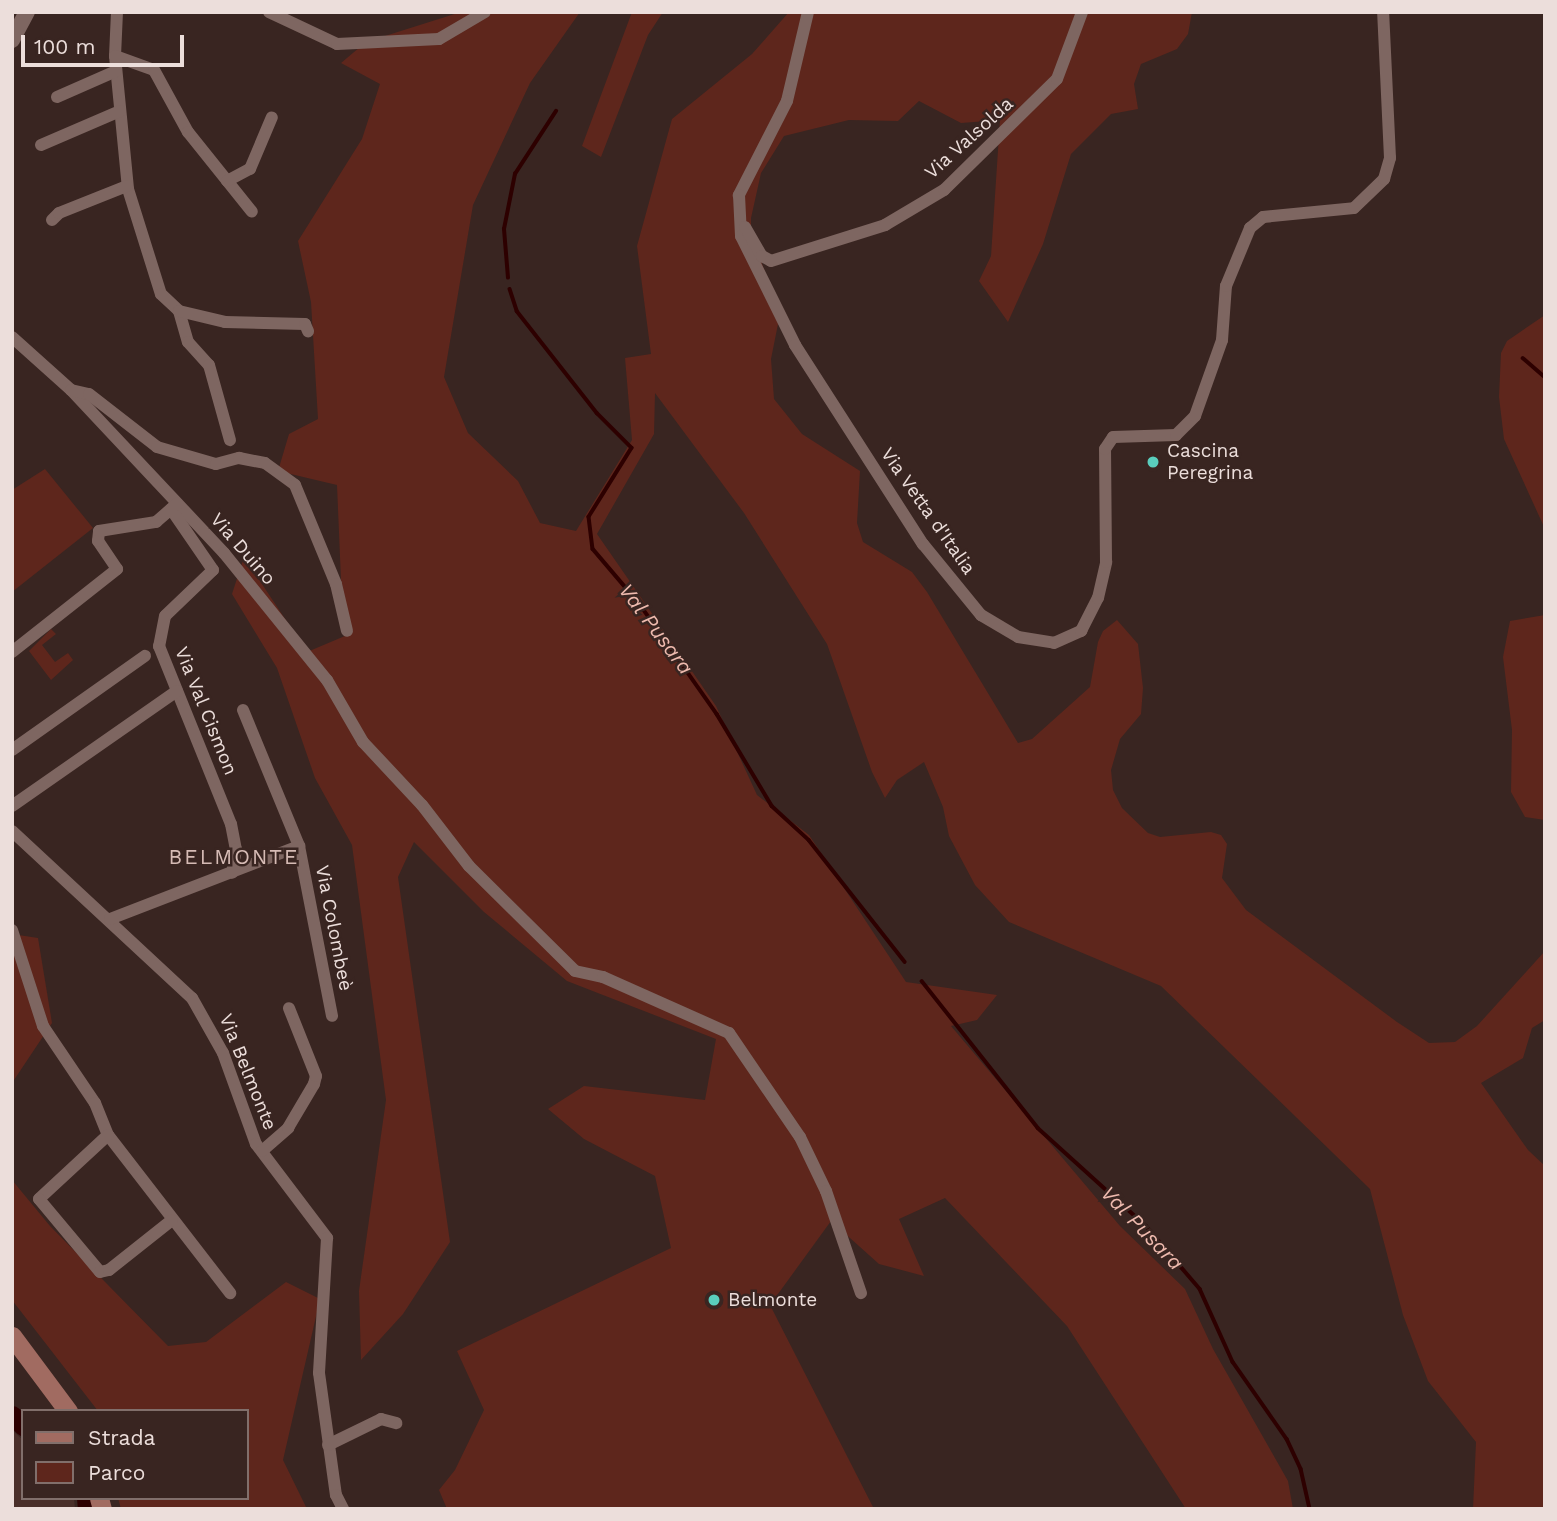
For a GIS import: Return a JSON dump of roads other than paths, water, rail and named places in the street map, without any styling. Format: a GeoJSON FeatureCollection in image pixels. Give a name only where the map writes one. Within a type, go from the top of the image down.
{"type":"FeatureCollection","features":[{"type":"Feature","properties":{"kind":"main road"},"geometry":{"type":"LineString","coordinates":[[12,1336],[67,1409]]}},
{"type":"Feature","properties":{"kind":"street"},"geometry":{"type":"LineString","coordinates":[[12,40],[27,12]]}},
{"type":"Feature","properties":{"kind":"street"},"geometry":{"type":"LineString","coordinates":[[117,12],[115,55],[127,186],[161,294],[179,311],[225,322],[305,324],[308,331]]}},
{"type":"Feature","properties":{"kind":"street"},"geometry":{"type":"LineString","coordinates":[[269,12],[337,44],[386,44],[439,39],[485,12]]}},
{"type":"Feature","properties":{"kind":"street"},"geometry":{"type":"LineString","coordinates":[[737,213],[739,195],[787,101],[808,12]]}},
{"type":"Feature","properties":{"kind":"street","name":"Via Valsolda"},"geometry":{"type":"LineString","coordinates":[[737,213],[762,256],[771,261],[885,225],[944,190],[1030,108],[1056,79],[1082,12]]}},
{"type":"Feature","properties":{"kind":"street","name":"Via Vetta d'Italia"},"geometry":{"type":"LineString","coordinates":[[737,213],[741,236],[795,345],[923,544],[981,615],[1018,637],[1054,643],[1067,639],[1081,631],[1091,616],[1103,576],[1105,449],[1112,437],[1176,435],[1195,416],[1222,340],[1226,286],[1250,228],[1263,217],[1354,208],[1384,179],[1390,158],[1383,12]]}},
{"type":"Feature","properties":{"kind":"street"},"geometry":{"type":"LineString","coordinates":[[115,55],[154,70],[188,132],[252,212]]}},
{"type":"Feature","properties":{"kind":"street"},"geometry":{"type":"LineString","coordinates":[[57,97],[117,71]]}},
{"type":"Feature","properties":{"kind":"street"},"geometry":{"type":"LineString","coordinates":[[41,145],[120,111]]}},
{"type":"Feature","properties":{"kind":"street"},"geometry":{"type":"LineString","coordinates":[[227,181],[250,169],[272,117]]}},
{"type":"Feature","properties":{"kind":"street"},"geometry":{"type":"LineString","coordinates":[[52,220],[59,213],[127,186]]}},
{"type":"Feature","properties":{"kind":"street"},"geometry":{"type":"LineString","coordinates":[[179,311],[188,342],[209,365],[230,440]]}},
{"type":"Feature","properties":{"kind":"street","name":"Via Duino"},"geometry":{"type":"LineString","coordinates":[[16,335],[56,372],[174,506],[223,553],[327,680],[363,742],[422,805],[469,866],[575,971],[603,977],[729,1034],[800,1137],[826,1191],[861,1293]]}},
{"type":"Feature","properties":{"kind":"street"},"geometry":{"type":"LineString","coordinates":[[71,390],[89,394],[157,447],[216,464],[239,458],[265,463],[295,485],[336,584],[347,631]]}},
{"type":"Feature","properties":{"kind":"street"},"geometry":{"type":"LineString","coordinates":[[12,652],[117,569],[98,541],[99,531],[156,523],[174,506]]}},
{"type":"Feature","properties":{"kind":"street","name":"Via Val Cismon"},"geometry":{"type":"LineString","coordinates":[[174,506],[213,570],[165,617],[159,636],[177,691],[231,824],[236,849],[232,873]]}},
{"type":"Feature","properties":{"kind":"street"},"geometry":{"type":"LineString","coordinates":[[12,750],[145,656]]}},
{"type":"Feature","properties":{"kind":"street"},"geometry":{"type":"LineString","coordinates":[[12,806],[177,691]]}},
{"type":"Feature","properties":{"kind":"street","name":"Via Colombeè"},"geometry":{"type":"LineString","coordinates":[[243,710],[299,846],[332,1016]]}},
{"type":"Feature","properties":{"kind":"street","name":"Via Belmonte"},"geometry":{"type":"LineString","coordinates":[[14,837],[172,976],[207,1019],[262,1151],[327,1238],[319,1373],[328,1445],[343,1509]]}},
{"type":"Feature","properties":{"kind":"street","name":"Via Colombeè"},"geometry":{"type":"LineString","coordinates":[[110,919],[299,846]]}},
{"type":"Feature","properties":{"kind":"street"},"geometry":{"type":"LineString","coordinates":[[12,930],[43,1026],[95,1103],[108,1135],[230,1293]]}},
{"type":"Feature","properties":{"kind":"street"},"geometry":{"type":"LineString","coordinates":[[262,1151],[288,1128],[316,1076],[289,1008]]}},
{"type":"Feature","properties":{"kind":"street"},"geometry":{"type":"LineString","coordinates":[[108,1135],[39,1199],[100,1272],[109,1270],[172,1220]]}},
{"type":"Feature","properties":{"kind":"street"},"geometry":{"type":"LineString","coordinates":[[328,1445],[381,1419],[396,1423]]}},
{"type":"Feature","properties":{"kind":"waterway","name":"Val Pusara"},"geometry":{"type":"LineString","coordinates":[[508,278],[504,229],[515,174],[556,111]]}},
{"type":"Feature","properties":{"kind":"waterway","name":"Val Pusara"},"geometry":{"type":"LineString","coordinates":[[510,289],[517,311],[597,413],[632,448],[589,517],[593,549],[639,603],[717,714],[772,806],[809,840],[905,962]]}},
{"type":"Feature","properties":{"kind":"waterway"},"geometry":{"type":"LineString","coordinates":[[1523,358],[1545,377]]}},
{"type":"Feature","properties":{"kind":"waterway","name":"Val Pusara"},"geometry":{"type":"LineString","coordinates":[[922,981],[1038,1128],[1146,1226],[1200,1289],[1233,1362],[1287,1439],[1301,1469],[1310,1509]]}},
{"type":"Feature","properties":{"kind":"waterway"},"geometry":{"type":"LineString","coordinates":[[12,1415],[21,1424]]}},
{"type":"Feature","properties":{"kind":"waterway"},"geometry":{"type":"LineString","coordinates":[[86,1500],[87,1509]]}},
{"type":"Feature","properties":{"kind":"place","name":"Cascina Peregrina"},"geometry":{"type":"Point","coordinates":[1153,462]}},
{"type":"Feature","properties":{"kind":"place","name":"Belmonte"},"geometry":{"type":"Point","coordinates":[714,1300]}},
{"type":"Feature","properties":{"kind":"district","name":"BELMONTE"},"geometry":{"type":"Point","coordinates":[234,857]}}]}
